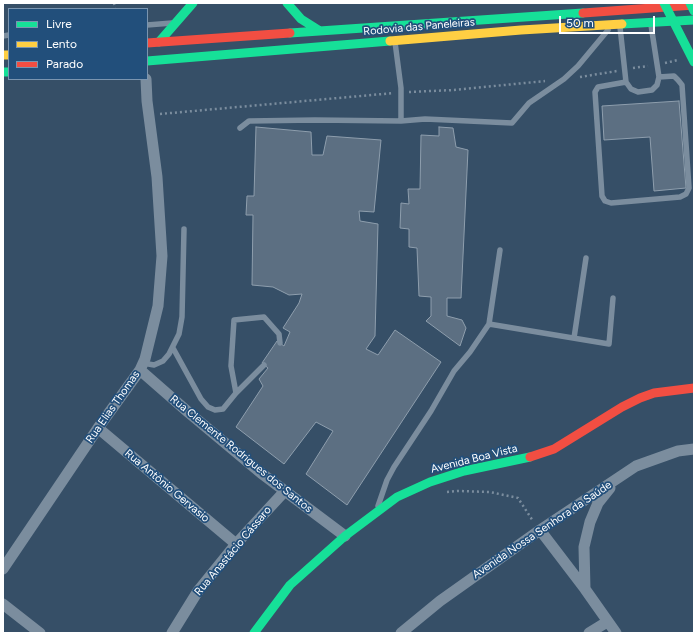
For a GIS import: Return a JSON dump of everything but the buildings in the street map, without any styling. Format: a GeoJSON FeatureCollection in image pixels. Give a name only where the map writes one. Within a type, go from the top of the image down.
{"type":"FeatureCollection","features":[{"type":"Feature","properties":{"kind":"main road"},"geometry":{"type":"LineString","coordinates":[[159,42],[193,3]]}},
{"type":"Feature","properties":{"kind":"main road"},"geometry":{"type":"LineString","coordinates":[[287,3],[301,18],[320,31]]}},
{"type":"Feature","properties":{"kind":"main road"},"geometry":{"type":"LineString","coordinates":[[664,3],[694,62]]}},
{"type":"Feature","properties":{"kind":"main road"},"geometry":{"type":"LineString","coordinates":[[690,3],[694,10]]}},
{"type":"Feature","properties":{"kind":"main road","name":"Rodovia das Paneleiras"},"geometry":{"type":"LineString","coordinates":[[148,43],[694,4]]}},
{"type":"Feature","properties":{"kind":"main road","name":"Rodovia das Paneleiras"},"geometry":{"type":"LineString","coordinates":[[148,61],[526,29],[615,26],[694,20]]}},
{"type":"Feature","properties":{"kind":"main road","name":"Avenida Boa Vista"},"geometry":{"type":"LineString","coordinates":[[254,633],[290,585],[344,536],[397,497],[430,482],[464,471],[530,457],[554,449],[622,407],[640,398],[654,393],[694,388]]}},
{"type":"Feature","properties":{"kind":"street","name":"Rua Elias Thomas"},"geometry":{"type":"LineString","coordinates":[[3,569],[141,366],[158,306],[162,256],[157,177],[146,80]]}},
{"type":"Feature","properties":{"kind":"street","name":"Rua Clemente Rodrigues dos Santos"},"geometry":{"type":"LineString","coordinates":[[141,366],[188,412],[284,492],[344,536]]}},
{"type":"Feature","properties":{"kind":"street","name":"Rua Antônio Gervasio"},"geometry":{"type":"LineString","coordinates":[[98,428],[236,544]]}},
{"type":"Feature","properties":{"kind":"street","name":"Avenida Nossa Senhora da Saúde"},"geometry":{"type":"LineString","coordinates":[[401,633],[440,601],[540,530],[636,466],[678,451],[694,449]]}},
{"type":"Feature","properties":{"kind":"street"},"geometry":{"type":"LineString","coordinates":[[585,589],[584,547],[590,522],[598,503],[616,480]]}},
{"type":"Feature","properties":{"kind":"street","name":"Rua Anastácio Cássaro"},"geometry":{"type":"LineString","coordinates":[[172,633],[198,591],[236,544],[284,492]]}},
{"type":"Feature","properties":{"kind":"street"},"geometry":{"type":"LineString","coordinates":[[540,530],[616,633]]}},
{"type":"Feature","properties":{"kind":"street"},"geometry":{"type":"LineString","coordinates":[[3,604],[40,633]]}},
{"type":"Feature","properties":{"kind":"street"},"geometry":{"type":"LineString","coordinates":[[589,633],[607,622]]}},
{"type":"Feature","properties":{"kind":"lane"},"geometry":{"type":"LineString","coordinates":[[148,25],[176,22]]}},
{"type":"Feature","properties":{"kind":"lane"},"geometry":{"type":"LineString","coordinates":[[615,26],[625,70],[626,82],[630,89],[638,92],[652,90],[657,85],[659,77],[651,23]]}},
{"type":"Feature","properties":{"kind":"lane"},"geometry":{"type":"LineString","coordinates":[[240,128],[249,121],[400,121],[425,118],[512,123],[529,103],[564,79],[578,66],[615,26]]}},
{"type":"Feature","properties":{"kind":"lane"},"geometry":{"type":"LineString","coordinates":[[395,41],[401,93],[400,121]]}},
{"type":"Feature","properties":{"kind":"lane"},"geometry":{"type":"LineString","coordinates":[[626,82],[598,87],[595,92],[602,196],[605,201],[611,203],[680,197],[686,194],[689,188],[682,85],[674,76],[659,77]]}},
{"type":"Feature","properties":{"kind":"lane"},"geometry":{"type":"LineString","coordinates":[[141,366],[154,365],[163,361],[173,348],[179,334],[182,317],[184,229]]}},
{"type":"Feature","properties":{"kind":"lane"},"geometry":{"type":"LineString","coordinates":[[184,272],[188,246]]}},
{"type":"Feature","properties":{"kind":"lane"},"geometry":{"type":"LineString","coordinates":[[375,513],[387,480],[394,467],[454,371],[470,352],[489,324],[500,250]]}},
{"type":"Feature","properties":{"kind":"lane"},"geometry":{"type":"LineString","coordinates":[[574,338],[586,258]]}},
{"type":"Feature","properties":{"kind":"lane"},"geometry":{"type":"LineString","coordinates":[[489,324],[609,344],[613,298]]}},
{"type":"Feature","properties":{"kind":"lane"},"geometry":{"type":"LineString","coordinates":[[236,393],[231,366],[234,320],[264,317],[279,334],[280,343]]}},
{"type":"Feature","properties":{"kind":"lane"},"geometry":{"type":"LineString","coordinates":[[173,348],[201,399],[208,406],[216,410],[223,409],[236,393],[264,365]]}},
{"type":"Feature","properties":{"kind":"path"},"geometry":{"type":"LineString","coordinates":[[149,115],[401,93],[454,90],[564,79],[681,60]]}},
{"type":"Feature","properties":{"kind":"path"},"geometry":{"type":"LineString","coordinates":[[445,493],[458,491],[490,492],[518,498],[540,530]]}},
{"type":"Feature","properties":{"kind":"traffic: fast"},"geometry":{"type":"LineString","coordinates":[[159,42],[193,3]]}},
{"type":"Feature","properties":{"kind":"traffic: fast"},"geometry":{"type":"LineString","coordinates":[[287,3],[301,19],[320,31]]}},
{"type":"Feature","properties":{"kind":"traffic: fast"},"geometry":{"type":"LineString","coordinates":[[664,3],[694,62]]}},
{"type":"Feature","properties":{"kind":"traffic: fast"},"geometry":{"type":"LineString","coordinates":[[690,3],[694,11]]}},
{"type":"Feature","properties":{"kind":"traffic: fast"},"geometry":{"type":"LineString","coordinates":[[290,33],[583,13]]}},
{"type":"Feature","properties":{"kind":"traffic: fast"},"geometry":{"type":"LineString","coordinates":[[622,24],[694,20]]}},
{"type":"Feature","properties":{"kind":"traffic: fast"},"geometry":{"type":"LineString","coordinates":[[148,61],[390,41]]}},
{"type":"Feature","properties":{"kind":"traffic: fast"},"geometry":{"type":"LineString","coordinates":[[3,72],[8,72]]}},
{"type":"Feature","properties":{"kind":"traffic: fast"},"geometry":{"type":"LineString","coordinates":[[254,633],[290,585],[345,536],[397,497],[430,482],[464,471],[530,457]]}},
{"type":"Feature","properties":{"kind":"traffic: slow"},"geometry":{"type":"LineString","coordinates":[[390,41],[521,30],[622,24]]}},
{"type":"Feature","properties":{"kind":"traffic: slow"},"geometry":{"type":"LineString","coordinates":[[3,55],[8,55]]}},
{"type":"Feature","properties":{"kind":"traffic: jam"},"geometry":{"type":"LineString","coordinates":[[583,13],[694,5]]}},
{"type":"Feature","properties":{"kind":"traffic: jam"},"geometry":{"type":"LineString","coordinates":[[148,43],[290,33]]}},
{"type":"Feature","properties":{"kind":"traffic: jam"},"geometry":{"type":"LineString","coordinates":[[530,457],[554,449],[622,407],[640,398],[654,393],[694,388]]}}]}
